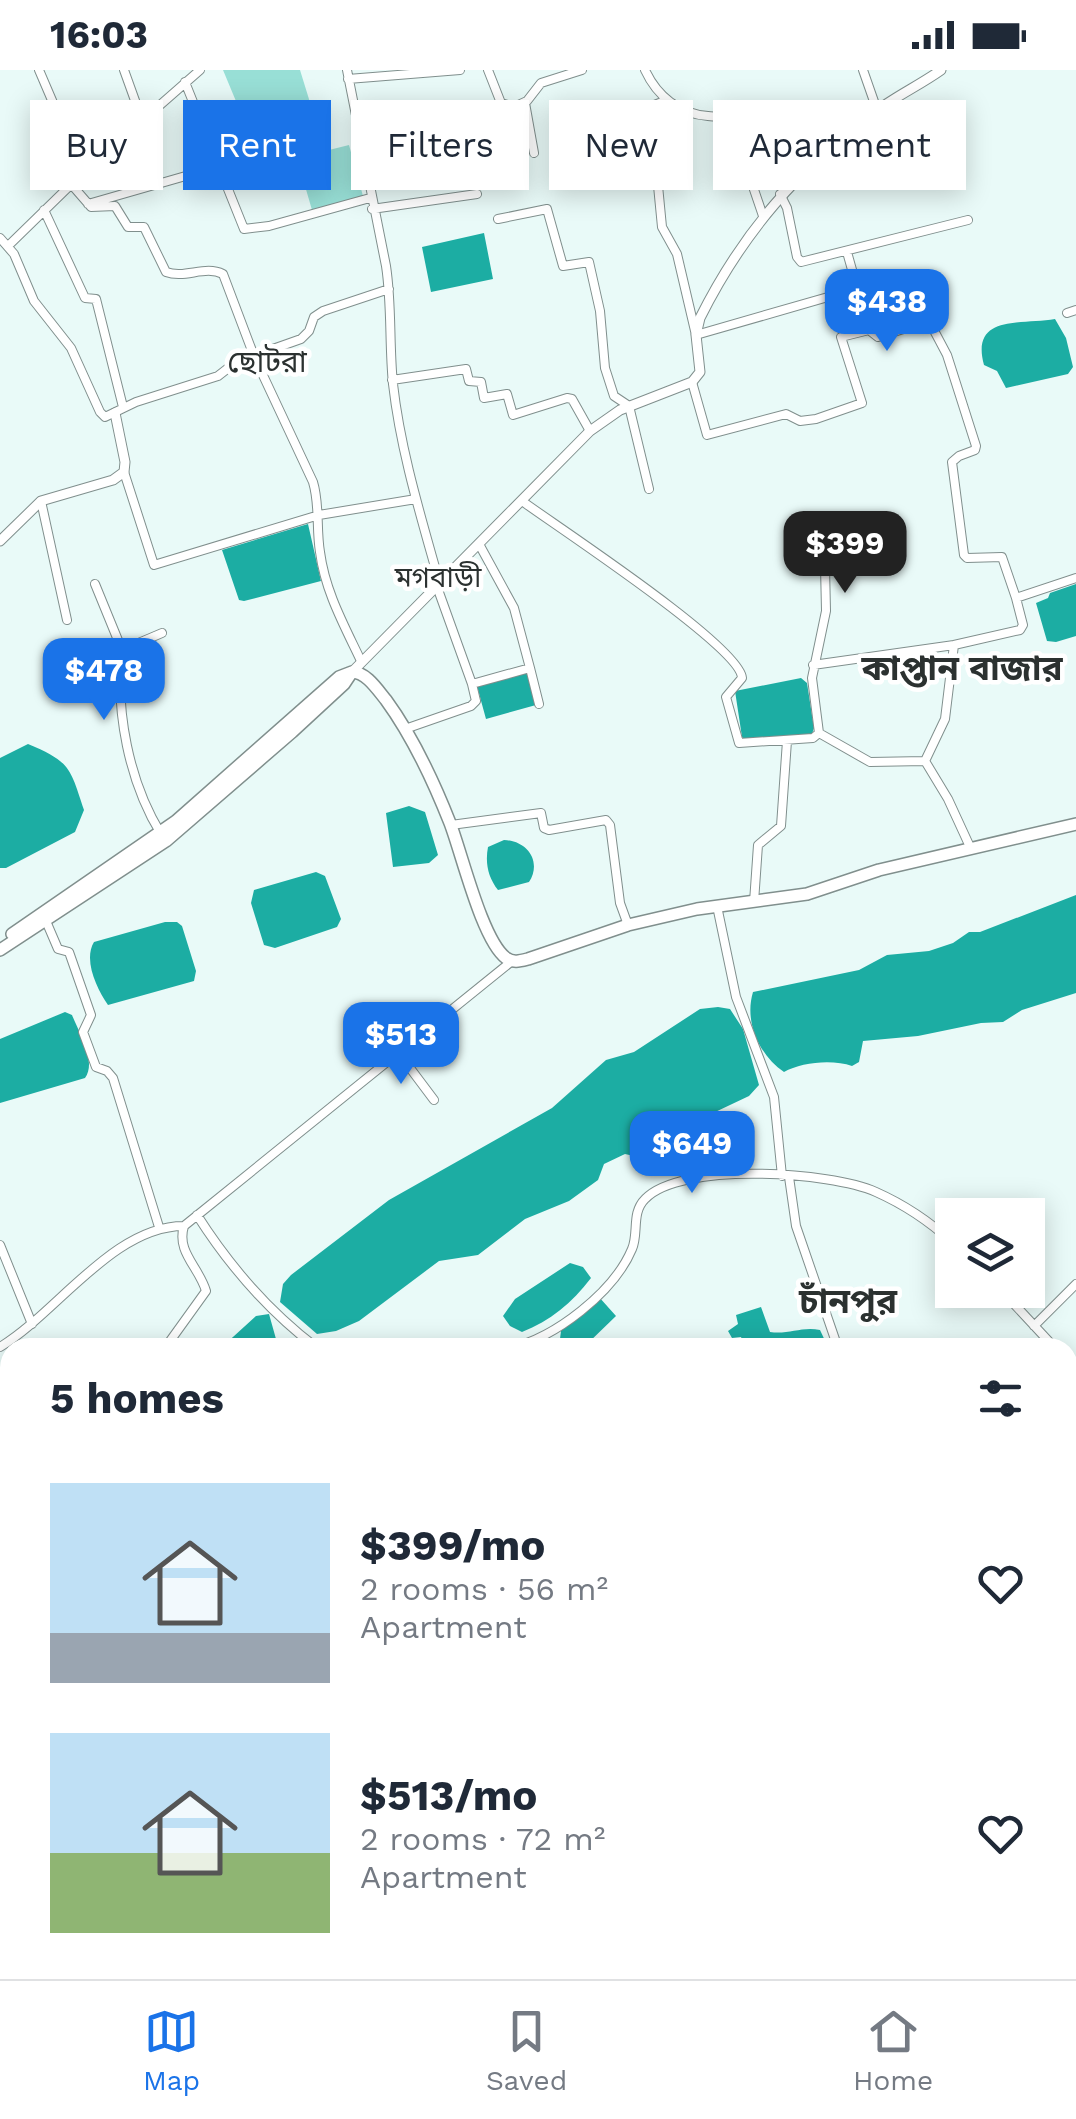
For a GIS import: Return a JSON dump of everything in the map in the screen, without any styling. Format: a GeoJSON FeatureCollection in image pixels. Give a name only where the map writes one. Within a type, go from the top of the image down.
{"type":"FeatureCollection","features":[{"type":"Feature","properties":{"kind":"highway"},"geometry":{"type":"LineString","coordinates":[[0,950],[163,837],[344,684],[356,666],[405,728],[450,825],[491,936],[512,961],[528,960],[628,925],[717,906],[807,894],[880,870],[1076,824]]}},
{"type":"Feature","properties":{"kind":"highway"},"geometry":{"type":"LineString","coordinates":[[0,941],[163,837]]}},
{"type":"Feature","properties":{"kind":"street"},"geometry":{"type":"LineString","coordinates":[[39,70],[52,100]]}},
{"type":"Feature","properties":{"kind":"street"},"geometry":{"type":"LineString","coordinates":[[124,70],[135,100]]}},
{"type":"Feature","properties":{"kind":"street"},"geometry":{"type":"LineString","coordinates":[[163,101],[200,70]]}},
{"type":"Feature","properties":{"kind":"street"},"geometry":{"type":"LineString","coordinates":[[352,100],[347,74],[460,70]]}},
{"type":"Feature","properties":{"kind":"street"},"geometry":{"type":"LineString","coordinates":[[488,70],[501,100]]}},
{"type":"Feature","properties":{"kind":"street"},"geometry":{"type":"LineString","coordinates":[[527,100],[541,83],[582,70]]}},
{"type":"Feature","properties":{"kind":"street"},"geometry":{"type":"LineString","coordinates":[[645,70],[654,87],[668,100]]}},
{"type":"Feature","properties":{"kind":"street"},"geometry":{"type":"LineString","coordinates":[[863,70],[874,100]]}},
{"type":"Feature","properties":{"kind":"street"},"geometry":{"type":"LineString","coordinates":[[893,100],[941,70]]}},
{"type":"Feature","properties":{"kind":"street"},"geometry":{"type":"LineString","coordinates":[[185,82],[192,100]]}},
{"type":"Feature","properties":{"kind":"street"},"geometry":{"type":"LineString","coordinates":[[693,112],[721,116],[731,122],[764,216]]}},
{"type":"Feature","properties":{"kind":"street"},"geometry":{"type":"LineString","coordinates":[[529,126],[534,154]]}},
{"type":"Feature","properties":{"kind":"street"},"geometry":{"type":"LineString","coordinates":[[88,204],[183,177]]}},
{"type":"Feature","properties":{"kind":"street"},"geometry":{"type":"LineString","coordinates":[[8,246],[65,190]]}},
{"type":"Feature","properties":{"kind":"street"},"geometry":{"type":"LineString","coordinates":[[76,190],[97,208],[116,206],[128,227],[144,227],[166,272],[174,275],[209,270],[223,274],[254,356],[301,450],[317,494],[319,549],[326,583],[356,666],[590,432],[612,414],[692,382],[700,372],[696,335],[677,254],[662,227],[659,190]]}},
{"type":"Feature","properties":{"kind":"street"},"geometry":{"type":"LineString","coordinates":[[226,190],[246,230],[370,198]]}},
{"type":"Feature","properties":{"kind":"street"},"geometry":{"type":"LineString","coordinates":[[368,190],[389,289],[392,380],[416,499],[436,567],[434,586],[472,684],[474,704],[405,728]]}},
{"type":"Feature","properties":{"kind":"street"},"geometry":{"type":"LineString","coordinates":[[696,335],[707,303],[784,190]]}},
{"type":"Feature","properties":{"kind":"street"},"geometry":{"type":"LineString","coordinates":[[372,208],[477,194]]}},
{"type":"Feature","properties":{"kind":"street"},"geometry":{"type":"LineString","coordinates":[[780,194],[787,208],[798,260],[816,260],[968,220]]}},
{"type":"Feature","properties":{"kind":"street"},"geometry":{"type":"LineString","coordinates":[[44,210],[84,298],[96,299],[119,410],[124,472],[154,565],[319,515],[416,499]]}},
{"type":"Feature","properties":{"kind":"street"},"geometry":{"type":"LineString","coordinates":[[498,219],[546,210],[564,266],[588,262],[600,311],[605,368],[614,396],[629,406],[649,489]]}},
{"type":"Feature","properties":{"kind":"street"},"geometry":{"type":"LineString","coordinates":[[0,238],[8,246],[34,301],[71,348],[104,416],[118,433]]}},
{"type":"Feature","properties":{"kind":"street"},"geometry":{"type":"LineString","coordinates":[[813,665],[954,645],[1020,630],[1022,625],[1002,557],[964,555],[952,462],[976,446],[947,355],[929,321],[878,337],[869,330],[847,252]]}},
{"type":"Feature","properties":{"kind":"street"},"geometry":{"type":"LineString","coordinates":[[104,416],[218,376],[233,364],[301,339],[323,310],[389,289]]}},
{"type":"Feature","properties":{"kind":"street"},"geometry":{"type":"LineString","coordinates":[[696,335],[828,298]]}},
{"type":"Feature","properties":{"kind":"street"},"geometry":{"type":"LineString","coordinates":[[692,382],[707,435],[786,414],[800,421],[816,418],[862,402],[841,337],[869,330]]}},
{"type":"Feature","properties":{"kind":"street"},"geometry":{"type":"LineString","coordinates":[[392,380],[466,368],[469,382],[480,382],[484,398],[507,394],[513,415],[567,398],[572,400],[590,432]]}},
{"type":"Feature","properties":{"kind":"street"},"geometry":{"type":"LineString","coordinates":[[0,541],[41,500],[114,480],[124,472]]}},
{"type":"Feature","properties":{"kind":"street"},"geometry":{"type":"LineString","coordinates":[[41,500],[67,620]]}},
{"type":"Feature","properties":{"kind":"street"},"geometry":{"type":"LineString","coordinates":[[522,501],[698,628],[738,665],[742,678],[726,697],[740,744],[787,741],[819,733]]}},
{"type":"Feature","properties":{"kind":"street"},"geometry":{"type":"LineString","coordinates":[[819,733],[812,678],[826,611],[824,522]]}},
{"type":"Feature","properties":{"kind":"street"},"geometry":{"type":"LineString","coordinates":[[480,544],[514,608],[539,704]]}},
{"type":"Feature","properties":{"kind":"street"},"geometry":{"type":"LineString","coordinates":[[436,567],[452,570]]}},
{"type":"Feature","properties":{"kind":"street"},"geometry":{"type":"LineString","coordinates":[[1016,598],[1076,578]]}},
{"type":"Feature","properties":{"kind":"street"},"geometry":{"type":"LineString","coordinates":[[96,584],[122,650],[118,678],[122,716],[140,796],[163,837]]}},
{"type":"Feature","properties":{"kind":"street"},"geometry":{"type":"LineString","coordinates":[[122,650],[162,633]]}},
{"type":"Feature","properties":{"kind":"street"},"geometry":{"type":"LineString","coordinates":[[925,762],[945,719],[954,645]]}},
{"type":"Feature","properties":{"kind":"street"},"geometry":{"type":"LineString","coordinates":[[472,684],[530,668]]}},
{"type":"Feature","properties":{"kind":"street"},"geometry":{"type":"LineString","coordinates":[[819,733],[870,762],[925,762]]}},
{"type":"Feature","properties":{"kind":"street"},"geometry":{"type":"LineString","coordinates":[[754,902],[758,845],[780,826],[787,741]]}},
{"type":"Feature","properties":{"kind":"street"},"geometry":{"type":"LineString","coordinates":[[925,762],[948,798],[972,850]]}},
{"type":"Feature","properties":{"kind":"street"},"geometry":{"type":"LineString","coordinates":[[450,825],[541,813],[544,828],[549,830],[606,820],[610,824],[620,903],[628,925]]}},
{"type":"Feature","properties":{"kind":"street"},"geometry":{"type":"LineString","coordinates":[[717,906],[736,997],[774,1097],[796,1226],[835,1338]]}},
{"type":"Feature","properties":{"kind":"street"},"geometry":{"type":"LineString","coordinates":[[46,921],[58,949],[69,952],[75,966],[91,1015],[83,1032],[96,1066],[113,1078],[159,1227]]}},
{"type":"Feature","properties":{"kind":"street"},"geometry":{"type":"LineString","coordinates":[[172,1338],[206,1290],[184,1250],[184,1226],[512,961]]}},
{"type":"Feature","properties":{"kind":"street"},"geometry":{"type":"LineString","coordinates":[[398,1052],[434,1100]]}},
{"type":"Feature","properties":{"kind":"street"},"geometry":{"type":"LineString","coordinates":[[538,1338],[552,1333],[618,1273],[634,1247],[642,1202],[659,1188],[699,1175],[786,1176],[872,1190],[935,1229]]}},
{"type":"Feature","properties":{"kind":"street"},"geometry":{"type":"LineString","coordinates":[[197,1215],[238,1275],[304,1338]]}},
{"type":"Feature","properties":{"kind":"street"},"geometry":{"type":"LineString","coordinates":[[13,1338],[113,1254],[159,1227],[184,1226]]}},
{"type":"Feature","properties":{"kind":"street"},"geometry":{"type":"LineString","coordinates":[[0,1245],[32,1324]]}},
{"type":"Feature","properties":{"kind":"street"},"geometry":{"type":"LineString","coordinates":[[1034,1326],[1076,1284]]}},
{"type":"Feature","properties":{"kind":"street"},"geometry":{"type":"LineString","coordinates":[[1018,1308],[1045,1338]]}},
{"type":"Feature","properties":{"kind":"shaded area"},"geometry":{"type":"Polygon","coordinates":[[[223,70],[300,70],[309,100],[235,100],[223,70]]]}},
{"type":"Feature","properties":{"kind":"shaded area"},"geometry":{"type":"Polygon","coordinates":[[[349,145],[351,190],[361,190],[363,196],[312,210],[306,190],[331,190],[331,150],[349,145]]]}},
{"type":"Feature","properties":{"kind":"shaded area"},"geometry":{"type":"Polygon","coordinates":[[[484,233],[493,279],[431,292],[422,247],[484,233]]]}},
{"type":"Feature","properties":{"kind":"shaded area"},"geometry":{"type":"Polygon","coordinates":[[[1055,319],[1066,338],[1073,367],[1068,374],[1006,388],[997,371],[984,365],[985,337],[1002,325],[1055,319]]]}},
{"type":"Feature","properties":{"kind":"shaded area"},"geometry":{"type":"Polygon","coordinates":[[[308,524],[321,581],[239,600],[222,550],[308,524]]]}},
{"type":"Feature","properties":{"kind":"shaded area"},"geometry":{"type":"Polygon","coordinates":[[[1076,584],[1076,636],[1047,641],[1036,603],[1050,593],[1076,584]]]}},
{"type":"Feature","properties":{"kind":"shaded area"},"geometry":{"type":"Polygon","coordinates":[[[527,672],[536,705],[486,719],[477,686],[527,672]]]}},
{"type":"Feature","properties":{"kind":"shaded area"},"geometry":{"type":"Polygon","coordinates":[[[801,678],[807,683],[812,734],[746,740],[742,737],[735,691],[801,678]]]}},
{"type":"Feature","properties":{"kind":"shaded area"},"geometry":{"type":"Polygon","coordinates":[[[28,744],[67,768],[84,810],[75,832],[0,868],[0,758],[28,744]]]}},
{"type":"Feature","properties":{"kind":"shaded area"},"geometry":{"type":"Polygon","coordinates":[[[409,806],[425,812],[438,855],[429,863],[393,867],[386,813],[409,806]]]}},
{"type":"Feature","properties":{"kind":"shaded area"},"geometry":{"type":"Polygon","coordinates":[[[504,840],[526,848],[534,867],[529,882],[498,890],[490,875],[487,853],[488,847],[504,840]]]}},
{"type":"Feature","properties":{"kind":"shaded area"},"geometry":{"type":"Polygon","coordinates":[[[316,872],[325,876],[341,919],[337,927],[275,948],[264,945],[251,903],[254,890],[316,872]]]}},
{"type":"Feature","properties":{"kind":"shaded area"},"geometry":{"type":"Polygon","coordinates":[[[1076,895],[1076,993],[1022,1010],[1003,1022],[863,1041],[859,1062],[852,1066],[817,1063],[784,1072],[767,1057],[756,1037],[751,1015],[753,992],[859,970],[887,955],[929,951],[953,943],[969,932],[980,932],[1076,895]]]}},
{"type":"Feature","properties":{"kind":"shaded area"},"geometry":{"type":"Polygon","coordinates":[[[165,922],[182,926],[196,971],[194,981],[108,1005],[91,966],[94,942],[165,922]]]}},
{"type":"Feature","properties":{"kind":"shaded area"},"geometry":{"type":"Polygon","coordinates":[[[700,1009],[730,1009],[743,1029],[759,1085],[749,1096],[654,1141],[634,1156],[625,1154],[604,1164],[598,1180],[569,1201],[525,1219],[478,1255],[439,1261],[359,1321],[317,1334],[280,1302],[283,1284],[291,1275],[389,1200],[552,1108],[606,1060],[634,1052],[700,1009]]]}},
{"type":"Feature","properties":{"kind":"shaded area"},"geometry":{"type":"Polygon","coordinates":[[[65,1012],[72,1015],[86,1047],[89,1064],[85,1078],[0,1103],[0,1039],[65,1012]]]}},
{"type":"Feature","properties":{"kind":"shaded area"},"geometry":{"type":"Polygon","coordinates":[[[570,1263],[583,1267],[591,1278],[576,1295],[532,1328],[522,1332],[510,1326],[503,1316],[515,1299],[570,1263]]]}},
{"type":"Feature","properties":{"kind":"shaded area"},"geometry":{"type":"Polygon","coordinates":[[[599,1297],[616,1316],[593,1338],[560,1338],[561,1331],[599,1297]]]}},
{"type":"Feature","properties":{"kind":"shaded area"},"geometry":{"type":"Polygon","coordinates":[[[761,1307],[770,1332],[820,1330],[824,1338],[732,1338],[728,1331],[738,1324],[736,1315],[761,1307]]]}},
{"type":"Feature","properties":{"kind":"shaded area"},"geometry":{"type":"Polygon","coordinates":[[[269,1314],[276,1338],[232,1338],[256,1316],[269,1314]]]}},
{"type":"Feature","properties":{"kind":"district","name":"ছোটরা"},"geometry":{"type":"Point","coordinates":[267,361]}},
{"type":"Feature","properties":{"kind":"district","name":"মগবাড়ী"},"geometry":{"type":"Point","coordinates":[438,577]}},
{"type":"Feature","properties":{"kind":"district","name":"কাপ্তান বাজার"},"geometry":{"type":"Point","coordinates":[962,668]}},
{"type":"Feature","properties":{"kind":"district","name":"চাঁনপুর"},"geometry":{"type":"Point","coordinates":[848,1301]}}]}
